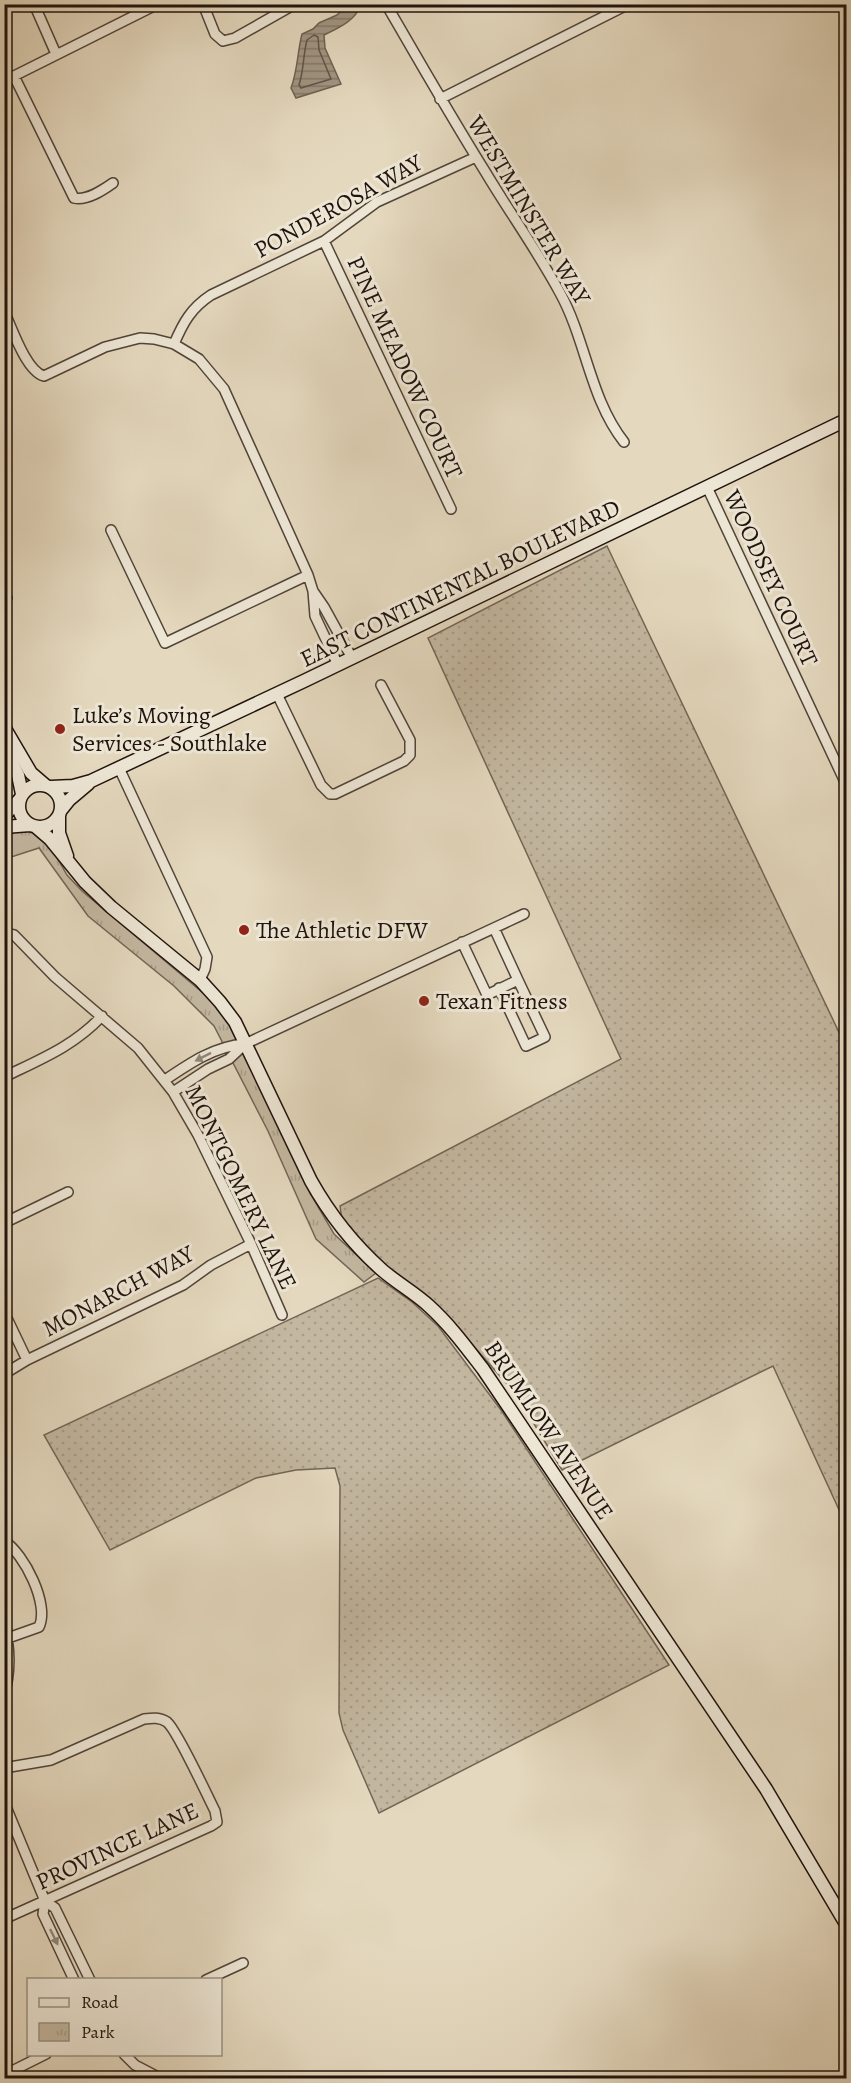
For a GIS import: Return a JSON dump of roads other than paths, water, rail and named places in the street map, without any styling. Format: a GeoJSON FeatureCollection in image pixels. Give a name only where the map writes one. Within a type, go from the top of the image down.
{"type":"FeatureCollection","features":[{"type":"Feature","properties":{"kind":"main road","name":"EAST CONTINENTAL BOULEVARD"},"geometry":{"type":"LineString","coordinates":[[48,786],[73,786],[91,781],[338,665],[846,420]]}},
{"type":"Feature","properties":{"kind":"main road"},"geometry":{"type":"LineString","coordinates":[[4,727],[31,773],[60,797],[60,813],[49,825],[4,827]]}},
{"type":"Feature","properties":{"kind":"main road"},"geometry":{"type":"LineString","coordinates":[[4,750],[18,775],[21,796],[20,814],[33,826]]}},
{"type":"Feature","properties":{"kind":"main road","name":"EAST CONTINENTAL BOULEVARD"},"geometry":{"type":"LineString","coordinates":[[60,813],[69,800],[91,781]]}},
{"type":"Feature","properties":{"kind":"main road"},"geometry":{"type":"LineString","coordinates":[[4,816],[32,786],[48,786]]}},
{"type":"Feature","properties":{"kind":"main road","name":"BRUMLOW AVENUE"},"geometry":{"type":"LineString","coordinates":[[60,813],[59,833],[70,863]]}},
{"type":"Feature","properties":{"kind":"main road","name":"BRUMLOW AVENUE"},"geometry":{"type":"LineString","coordinates":[[33,826],[44,833],[85,882],[111,907],[200,980],[235,1022],[325,1206],[337,1223],[381,1269],[428,1305],[446,1323],[483,1369],[766,1789],[846,1924]]}},
{"type":"Feature","properties":{"kind":"street"},"geometry":{"type":"LineString","coordinates":[[34,4],[56,54]]}},
{"type":"Feature","properties":{"kind":"street"},"geometry":{"type":"LineString","coordinates":[[4,81],[158,4]]}},
{"type":"Feature","properties":{"kind":"street"},"geometry":{"type":"LineString","coordinates":[[203,4],[215,34],[223,41],[235,38],[295,4]]}},
{"type":"Feature","properties":{"kind":"street","name":"WESTMINSTER WAY"},"geometry":{"type":"LineString","coordinates":[[386,4],[440,99],[564,300],[578,333],[605,413],[624,442]]}},
{"type":"Feature","properties":{"kind":"street"},"geometry":{"type":"LineString","coordinates":[[440,99],[629,4]]}},
{"type":"Feature","properties":{"kind":"street"},"geometry":{"type":"LineString","coordinates":[[14,76],[74,198],[81,200],[113,183]]}},
{"type":"Feature","properties":{"kind":"street","name":"PONDEROSA WAY"},"geometry":{"type":"LineString","coordinates":[[174,344],[184,322],[199,303],[225,288],[324,241],[377,202],[476,157]]}},
{"type":"Feature","properties":{"kind":"street","name":"PINE MEADOW COURT"},"geometry":{"type":"LineString","coordinates":[[324,241],[451,509]]}},
{"type":"Feature","properties":{"kind":"street"},"geometry":{"type":"LineString","coordinates":[[4,311],[29,364],[37,374],[44,376],[105,347],[130,339],[154,339],[174,344],[199,359],[224,389],[308,575],[313,591],[315,616],[338,665]]}},
{"type":"Feature","properties":{"kind":"street","name":"WOODSEY COURT"},"geometry":{"type":"LineString","coordinates":[[707,487],[846,784]]}},
{"type":"Feature","properties":{"kind":"street"},"geometry":{"type":"LineString","coordinates":[[111,530],[165,643],[308,575]]}},
{"type":"Feature","properties":{"kind":"street"},"geometry":{"type":"LineString","coordinates":[[313,591],[352,658]]}},
{"type":"Feature","properties":{"kind":"street"},"geometry":{"type":"LineString","coordinates":[[277,694],[321,784],[330,794],[335,794],[404,761],[410,755],[410,740],[381,685]]}},
{"type":"Feature","properties":{"kind":"street"},"geometry":{"type":"LineString","coordinates":[[119,768],[207,957],[200,980]]}},
{"type":"Feature","properties":{"kind":"street"},"geometry":{"type":"LineString","coordinates":[[173,1092],[208,1069],[229,1059],[245,1044],[524,914]]}},
{"type":"Feature","properties":{"kind":"street"},"geometry":{"type":"LineString","coordinates":[[494,927],[545,1037],[526,1046],[499,988]]}},
{"type":"Feature","properties":{"kind":"street","name":"MONTGOMERY LANE"},"geometry":{"type":"LineString","coordinates":[[4,933],[14,935],[55,977],[138,1048],[165,1080],[198,1135],[282,1316]]}},
{"type":"Feature","properties":{"kind":"street"},"geometry":{"type":"LineString","coordinates":[[462,942],[487,994],[518,980]]}},
{"type":"Feature","properties":{"kind":"street"},"geometry":{"type":"LineString","coordinates":[[4,1077],[66,1047],[102,1016]]}},
{"type":"Feature","properties":{"kind":"street"},"geometry":{"type":"LineString","coordinates":[[165,1080],[192,1062],[218,1049],[245,1044]]}},
{"type":"Feature","properties":{"kind":"street"},"geometry":{"type":"LineString","coordinates":[[4,1223],[68,1192]]}},
{"type":"Feature","properties":{"kind":"street","name":"MONARCH WAY"},"geometry":{"type":"LineString","coordinates":[[4,1374],[27,1360],[183,1284],[211,1265],[250,1245]]}},
{"type":"Feature","properties":{"kind":"street"},"geometry":{"type":"LineString","coordinates":[[4,1312],[27,1360]]}},
{"type":"Feature","properties":{"kind":"street"},"geometry":{"type":"LineString","coordinates":[[4,1541],[13,1546],[35,1585],[43,1610],[43,1619],[39,1627],[6,1633],[8,1665],[4,1695]]}},
{"type":"Feature","properties":{"kind":"street","name":"PROVINCE LANE"},"geometry":{"type":"LineString","coordinates":[[4,1768],[51,1760],[144,1719],[159,1718],[168,1723],[176,1735],[214,1810],[217,1822],[4,1919]]}},
{"type":"Feature","properties":{"kind":"street"},"geometry":{"type":"LineString","coordinates":[[4,1802],[45,1902],[43,1914],[73,1978]]}},
{"type":"Feature","properties":{"kind":"street"},"geometry":{"type":"LineString","coordinates":[[45,1902],[55,1908],[89,1978]]}},
{"type":"Feature","properties":{"kind":"street"},"geometry":{"type":"LineString","coordinates":[[68,1966],[80,1959]]}},
{"type":"Feature","properties":{"kind":"street"},"geometry":{"type":"LineString","coordinates":[[210,1978],[243,1963]]}},
{"type":"Feature","properties":{"kind":"street"},"geometry":{"type":"LineString","coordinates":[[4,2074],[44,2056]]}},
{"type":"Feature","properties":{"kind":"street"},"geometry":{"type":"LineString","coordinates":[[125,2056],[135,2065],[160,2079]]}},
{"type":"Feature","properties":{"kind":"water"},"geometry":{"type":"Polygon","coordinates":[[[347,5],[361,5],[350,20],[324,35],[325,48],[341,84],[296,98],[291,88],[302,34],[337,15],[347,5]]]}},
{"type":"Feature","properties":{"kind":"place","name":"Luke’s Moving Services - Southlake"},"geometry":{"type":"Point","coordinates":[60,729]}},
{"type":"Feature","properties":{"kind":"place","name":"The Athletic DFW"},"geometry":{"type":"Point","coordinates":[244,930]}},
{"type":"Feature","properties":{"kind":"place","name":"Texan Fitness"},"geometry":{"type":"Point","coordinates":[424,1001]}}]}
